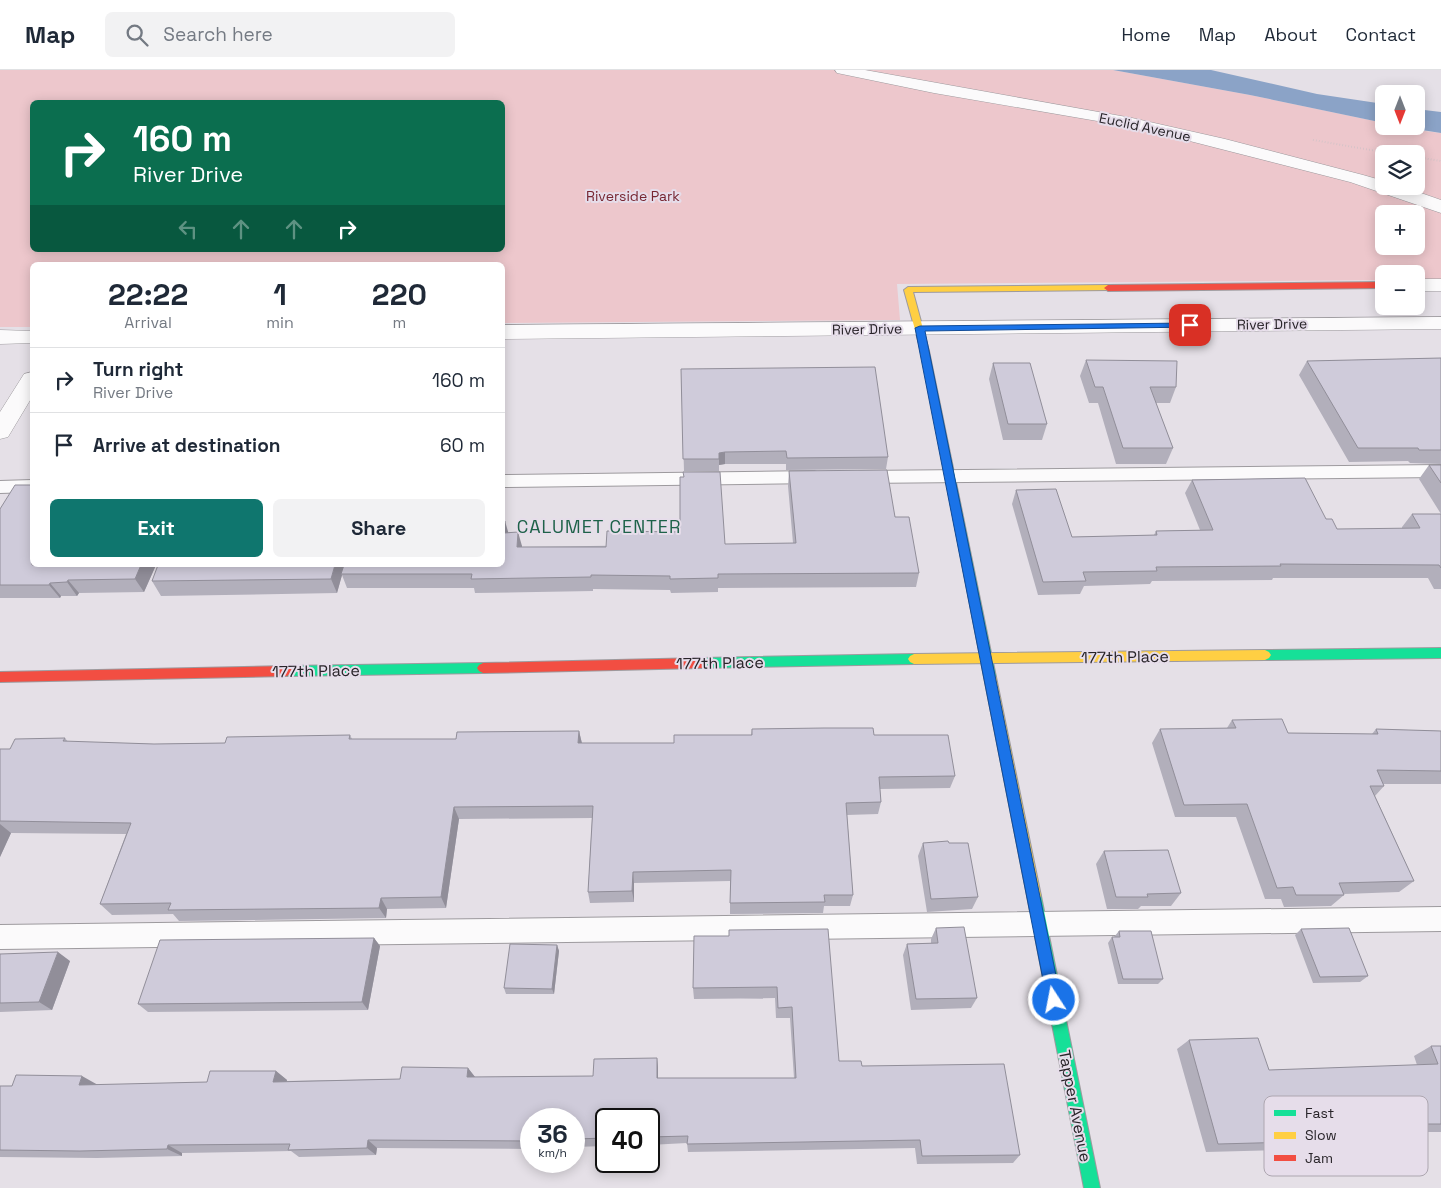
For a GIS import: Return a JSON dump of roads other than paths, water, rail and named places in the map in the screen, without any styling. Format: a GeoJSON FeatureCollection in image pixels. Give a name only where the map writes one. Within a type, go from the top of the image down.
{"type":"FeatureCollection","features":[{"type":"Feature","properties":{"kind":"street","name":"Euclid Avenue"},"geometry":{"type":"LineString","coordinates":[[843,70],[1088,115],[1215,142],[1335,173],[1411,195],[1441,207]]}},
{"type":"Feature","properties":{"kind":"street","name":"Tapper Avenue"},"geometry":{"type":"LineString","coordinates":[[1092,1188],[920,328],[908,290],[1375,285]]}},
{"type":"Feature","properties":{"kind":"street"},"geometry":{"type":"LineString","coordinates":[[1425,285],[1441,285]]}},
{"type":"Feature","properties":{"kind":"street","name":"River Drive"},"geometry":{"type":"LineString","coordinates":[[505,332],[1441,323]]}},
{"type":"Feature","properties":{"kind":"street"},"geometry":{"type":"LineString","coordinates":[[0,337],[30,337]]}},
{"type":"Feature","properties":{"kind":"street"},"geometry":{"type":"LineString","coordinates":[[0,431],[30,382]]}},
{"type":"Feature","properties":{"kind":"street","name":"177th Place"},"geometry":{"type":"LineString","coordinates":[[0,677],[986,658],[1441,653]]}},
{"type":"Feature","properties":{"kind":"lane"},"geometry":{"type":"LineString","coordinates":[[505,481],[1441,471]]}},
{"type":"Feature","properties":{"kind":"lane"},"geometry":{"type":"LineString","coordinates":[[0,486],[30,486]]}},
{"type":"Feature","properties":{"kind":"lane"},"geometry":{"type":"LineString","coordinates":[[0,937],[1441,919]]}},
{"type":"Feature","properties":{"kind":"water"},"geometry":{"type":"Polygon","coordinates":[[[1113,70],[1211,70],[1317,94],[1375,103],[1375,121],[1250,95],[1113,70]]]}},
{"type":"Feature","properties":{"kind":"water"},"geometry":{"type":"Polygon","coordinates":[[[1425,110],[1441,112],[1441,133],[1425,131],[1425,110]]]}},
{"type":"Feature","properties":{"kind":"district","name":"CALUMET CENTER"},"geometry":{"type":"Point","coordinates":[599,526]}},
{"type":"Feature","properties":{"kind":"park label","name":"Riverside Park"},"geometry":{"type":"Point","coordinates":[633,196]}}]}
